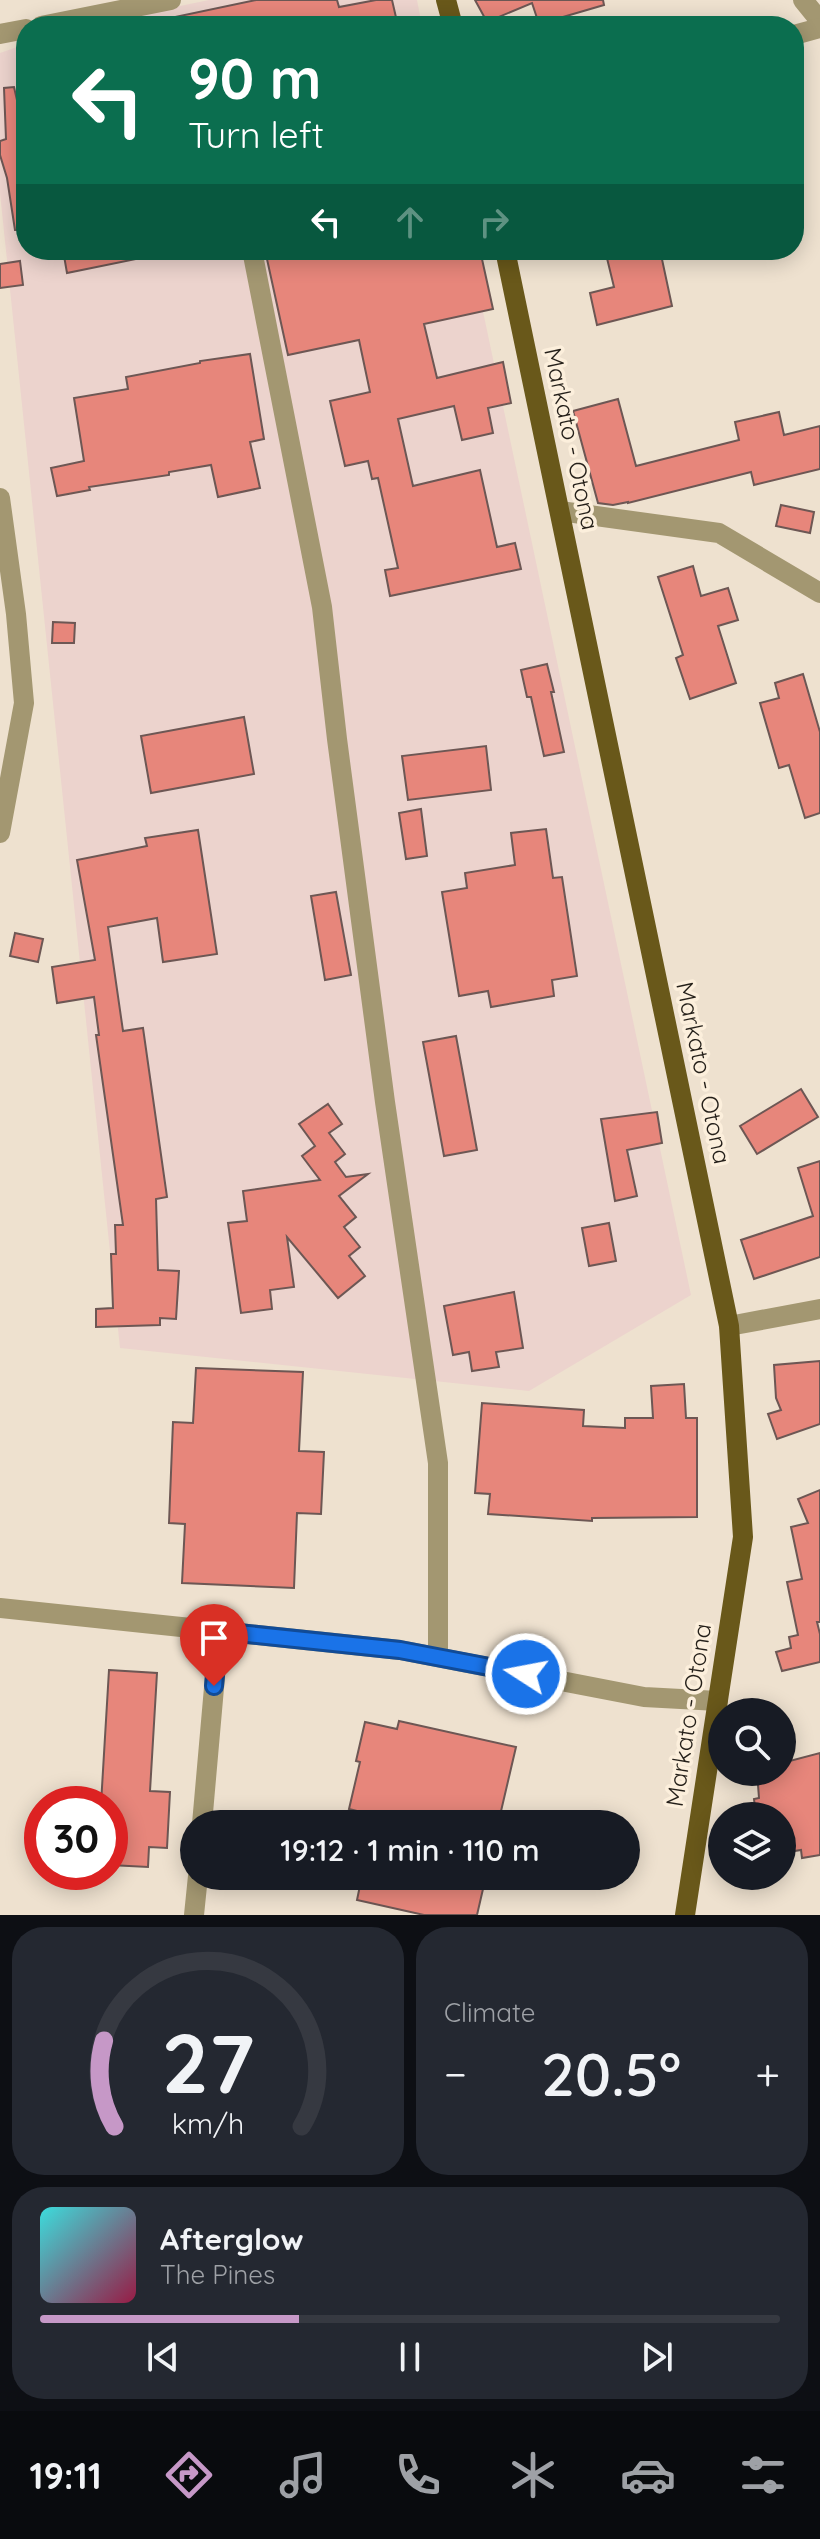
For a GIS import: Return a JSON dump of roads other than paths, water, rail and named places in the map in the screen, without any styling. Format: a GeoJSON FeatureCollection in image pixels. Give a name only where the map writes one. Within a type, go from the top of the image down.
{"type":"FeatureCollection","features":[{"type":"Feature","properties":{"kind":"main road","name":"Markato - Otona"},"geometry":{"type":"LineString","coordinates":[[507,260],[729,1326],[743,1537],[718,1698]]}},
{"type":"Feature","properties":{"kind":"main road","name":"Markato - Otona"},"geometry":{"type":"LineString","coordinates":[[685,1915],[708,1766]]}},
{"type":"Feature","properties":{"kind":"street"},"geometry":{"type":"LineString","coordinates":[[91,16],[171,0]]}},
{"type":"Feature","properties":{"kind":"street"},"geometry":{"type":"LineString","coordinates":[[803,0],[820,21]]}},
{"type":"Feature","properties":{"kind":"street"},"geometry":{"type":"LineString","coordinates":[[254,260],[322,607],[383,1086],[438,1463],[438,1657]]}},
{"type":"Feature","properties":{"kind":"street"},"geometry":{"type":"LineString","coordinates":[[0,498],[16,614],[24,703],[0,833]]}},
{"type":"Feature","properties":{"kind":"street"},"geometry":{"type":"LineString","coordinates":[[560,511],[719,533],[820,593]]}},
{"type":"Feature","properties":{"kind":"street"},"geometry":{"type":"LineString","coordinates":[[729,1326],[820,1309]]}},
{"type":"Feature","properties":{"kind":"street"},"geometry":{"type":"LineString","coordinates":[[0,1608],[400,1650],[644,1697],[708,1700]]}},
{"type":"Feature","properties":{"kind":"street"},"geometry":{"type":"LineString","coordinates":[[203,1810],[219,1631]]}},
{"type":"Feature","properties":{"kind":"street"},"geometry":{"type":"LineString","coordinates":[[194,1915],[197,1890]]}}]}
